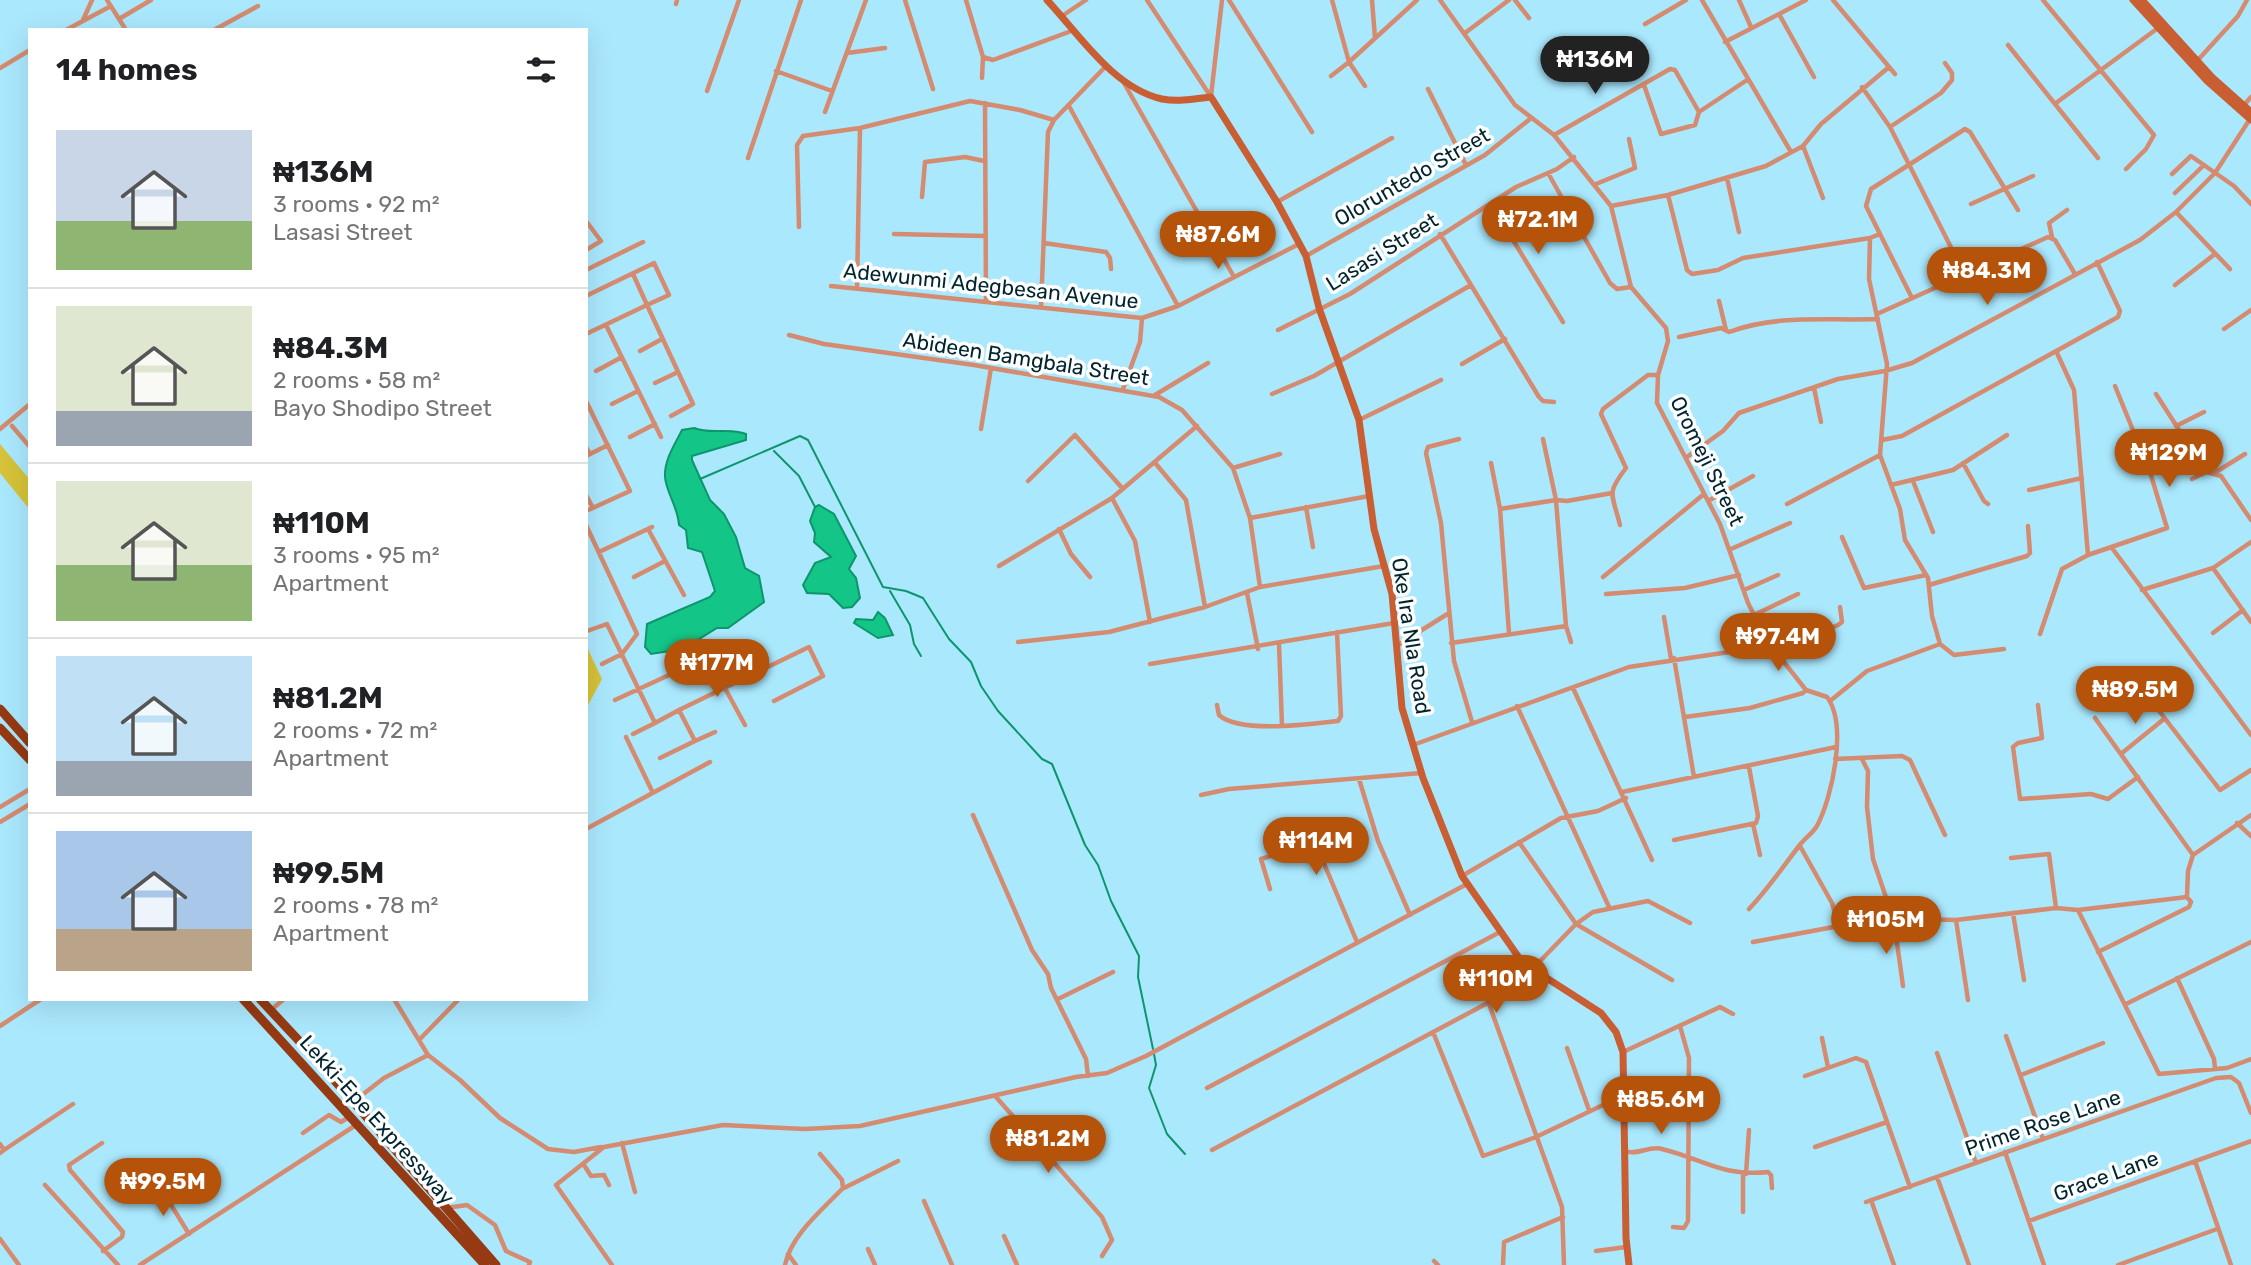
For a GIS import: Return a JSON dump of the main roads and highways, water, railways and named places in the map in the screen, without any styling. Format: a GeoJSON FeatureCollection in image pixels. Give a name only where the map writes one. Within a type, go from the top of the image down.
{"type":"FeatureCollection","features":[{"type":"Feature","properties":{"kind":"highway"},"geometry":{"type":"LineString","coordinates":[[0,709],[28,741]]}},
{"type":"Feature","properties":{"kind":"highway"},"geometry":{"type":"LineString","coordinates":[[0,727],[28,758]]}},
{"type":"Feature","properties":{"kind":"highway","name":"Lekki-Epe Expressway"},"geometry":{"type":"LineString","coordinates":[[245,1001],[485,1265]]}},
{"type":"Feature","properties":{"kind":"highway","name":"Lekki-Epe Expressway"},"geometry":{"type":"LineString","coordinates":[[262,1001],[496,1265]]}},
{"type":"Feature","properties":{"kind":"highway"},"geometry":{"type":"LineString","coordinates":[[306,1068],[316,1059]]}},
{"type":"Feature","properties":{"kind":"waterway"},"geometry":{"type":"LineString","coordinates":[[700,479],[800,436],[808,440],[883,587],[906,591],[923,598],[949,639],[971,662],[981,686],[998,711],[1042,759],[1052,764],[1085,845],[1098,865],[1111,901],[1139,956],[1138,977],[1153,1049]]}},
{"type":"Feature","properties":{"kind":"waterway"},"geometry":{"type":"LineString","coordinates":[[774,451],[799,476],[815,507]]}},
{"type":"Feature","properties":{"kind":"waterway"},"geometry":{"type":"LineString","coordinates":[[890,591],[910,625],[914,644],[921,656]]}},
{"type":"Feature","properties":{"kind":"waterway"},"geometry":{"type":"LineString","coordinates":[[1154,1054],[1156,1065],[1149,1088],[1167,1134],[1185,1154]]}}]}
